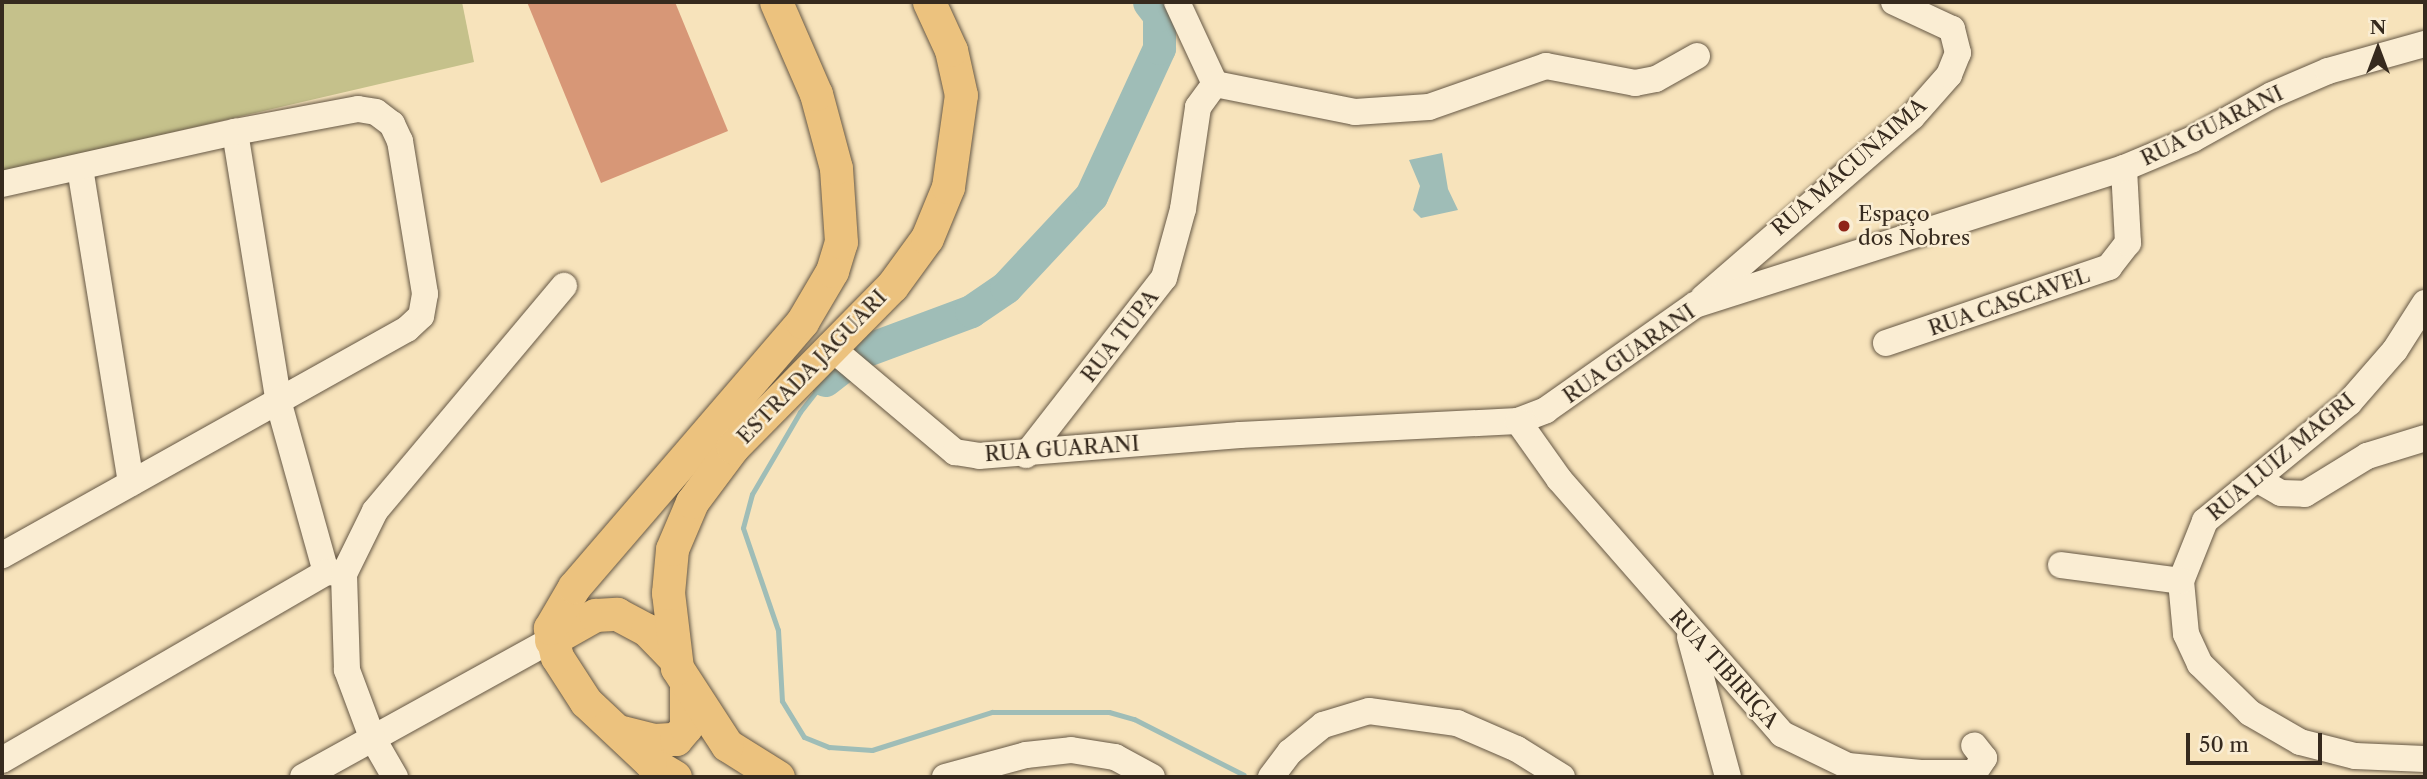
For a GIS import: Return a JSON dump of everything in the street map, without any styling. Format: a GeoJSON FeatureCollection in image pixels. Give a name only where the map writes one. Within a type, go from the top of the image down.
{"type":"FeatureCollection","features":[{"type":"Feature","properties":{"kind":"main road"},"geometry":{"type":"LineString","coordinates":[[675,777],[612,729],[565,673],[551,640],[556,610],[738,418],[802,322],[832,271],[841,242],[836,168],[816,94],[776,2]]}},
{"type":"Feature","properties":{"kind":"main road","name":"ESTRADA JAGUARI"},"geometry":{"type":"LineString","coordinates":[[778,777],[727,745],[686,687],[672,656],[668,578],[681,523],[738,418],[842,358],[912,262],[948,187],[961,95],[951,50],[929,2]]}},
{"type":"Feature","properties":{"kind":"main road"},"geometry":{"type":"LineString","coordinates":[[551,640],[595,615],[617,614],[647,630],[672,656]]}},
{"type":"Feature","properties":{"kind":"main road"},"geometry":{"type":"LineString","coordinates":[[612,729],[654,740],[676,739],[686,727],[686,687]]}},
{"type":"Feature","properties":{"kind":"street"},"geometry":{"type":"LineString","coordinates":[[1177,2],[1215,84],[1321,108],[1401,113],[1546,66],[1635,83],[1697,56]]}},
{"type":"Feature","properties":{"kind":"street","name":"RUA MACUNAIMA"},"geometry":{"type":"LineString","coordinates":[[1695,305],[1912,117],[1949,75],[1958,53],[1952,29],[1894,2]]}},
{"type":"Feature","properties":{"kind":"street","name":"RUA GUARANI"},"geometry":{"type":"LineString","coordinates":[[842,358],[955,452],[1026,455],[1240,435],[1517,421],[1546,410],[1695,305],[2124,168],[2193,139],[2272,94],[2341,67],[2425,44]]}},
{"type":"Feature","properties":{"kind":"street","name":"RUA TUPA"},"geometry":{"type":"LineString","coordinates":[[1026,455],[1164,278],[1183,209],[1198,107],[1215,84]]}},
{"type":"Feature","properties":{"kind":"street"},"geometry":{"type":"LineString","coordinates":[[2,184],[235,132],[358,109],[384,117],[400,141],[425,278],[421,316],[407,329],[279,404],[2,555]]}},
{"type":"Feature","properties":{"kind":"street"},"geometry":{"type":"LineString","coordinates":[[235,132],[279,404],[335,573],[347,670],[372,737],[395,777]]}},
{"type":"Feature","properties":{"kind":"street"},"geometry":{"type":"LineString","coordinates":[[80,168],[131,483]]}},
{"type":"Feature","properties":{"kind":"street","name":"RUA CASCAVEL"},"geometry":{"type":"LineString","coordinates":[[1886,343],[2109,267],[2128,243],[2124,168]]}},
{"type":"Feature","properties":{"kind":"street"},"geometry":{"type":"LineString","coordinates":[[2,760],[335,573],[375,511],[564,286]]}},
{"type":"Feature","properties":{"kind":"street","name":"RUA LUIZ MAGRI"},"geometry":{"type":"LineString","coordinates":[[2425,303],[2395,350],[2349,403],[2260,481],[2205,521],[2181,580],[2186,634],[2200,664],[2250,713],[2300,742],[2355,756],[2425,759]]}},
{"type":"Feature","properties":{"kind":"street","name":"RUA TIBIRIÇA"},"geometry":{"type":"LineString","coordinates":[[1517,421],[1541,456],[1687,629],[1782,734],[1848,766],[1966,775],[1981,768],[1983,758],[1974,745]]}},
{"type":"Feature","properties":{"kind":"street"},"geometry":{"type":"LineString","coordinates":[[2260,481],[2281,493],[2305,494],[2367,456],[2425,438]]}},
{"type":"Feature","properties":{"kind":"street"},"geometry":{"type":"LineString","coordinates":[[2060,565],[2181,580]]}},
{"type":"Feature","properties":{"kind":"street"},"geometry":{"type":"LineString","coordinates":[[1687,629],[1728,777]]}},
{"type":"Feature","properties":{"kind":"street"},"geometry":{"type":"LineString","coordinates":[[303,777],[551,640]]}},
{"type":"Feature","properties":{"kind":"street"},"geometry":{"type":"LineString","coordinates":[[1271,777],[1290,752],[1323,725],[1369,711],[1457,723],[1517,749],[1562,777]]}},
{"type":"Feature","properties":{"kind":"street"},"geometry":{"type":"LineString","coordinates":[[945,777],[1026,755],[1071,750],[1115,757],[1152,777]]}},
{"type":"Feature","properties":{"kind":"shaded area"},"geometry":{"type":"Polygon","coordinates":[[[2,2],[462,2],[474,62],[2,172],[2,2]]]}},
{"type":"Feature","properties":{"kind":"water"},"geometry":{"type":"Polygon","coordinates":[[[1442,153],[1448,189],[1458,210],[1421,218],[1413,210],[1420,186],[1409,160],[1442,153]]]}},
{"type":"Feature","properties":{"kind":"building"},"geometry":{"type":"Polygon","coordinates":[[[527,2],[675,2],[728,131],[601,183],[527,2]]]}},
{"type":"Feature","properties":{"kind":"waterway"},"geometry":{"type":"LineString","coordinates":[[825,380],[861,352],[971,311],[1006,287],[1091,196],[1159,48],[1159,15],[1149,2]]}},
{"type":"Feature","properties":{"kind":"waterway"},"geometry":{"type":"LineString","coordinates":[[825,380],[800,412],[752,494],[743,528],[778,630],[782,701],[804,737],[829,747],[872,750],[992,712],[1109,712],[1134,719],[1244,775]]}},
{"type":"Feature","properties":{"kind":"place","name":"Espaço dos Nobres"},"geometry":{"type":"Point","coordinates":[1844,226]}}]}
